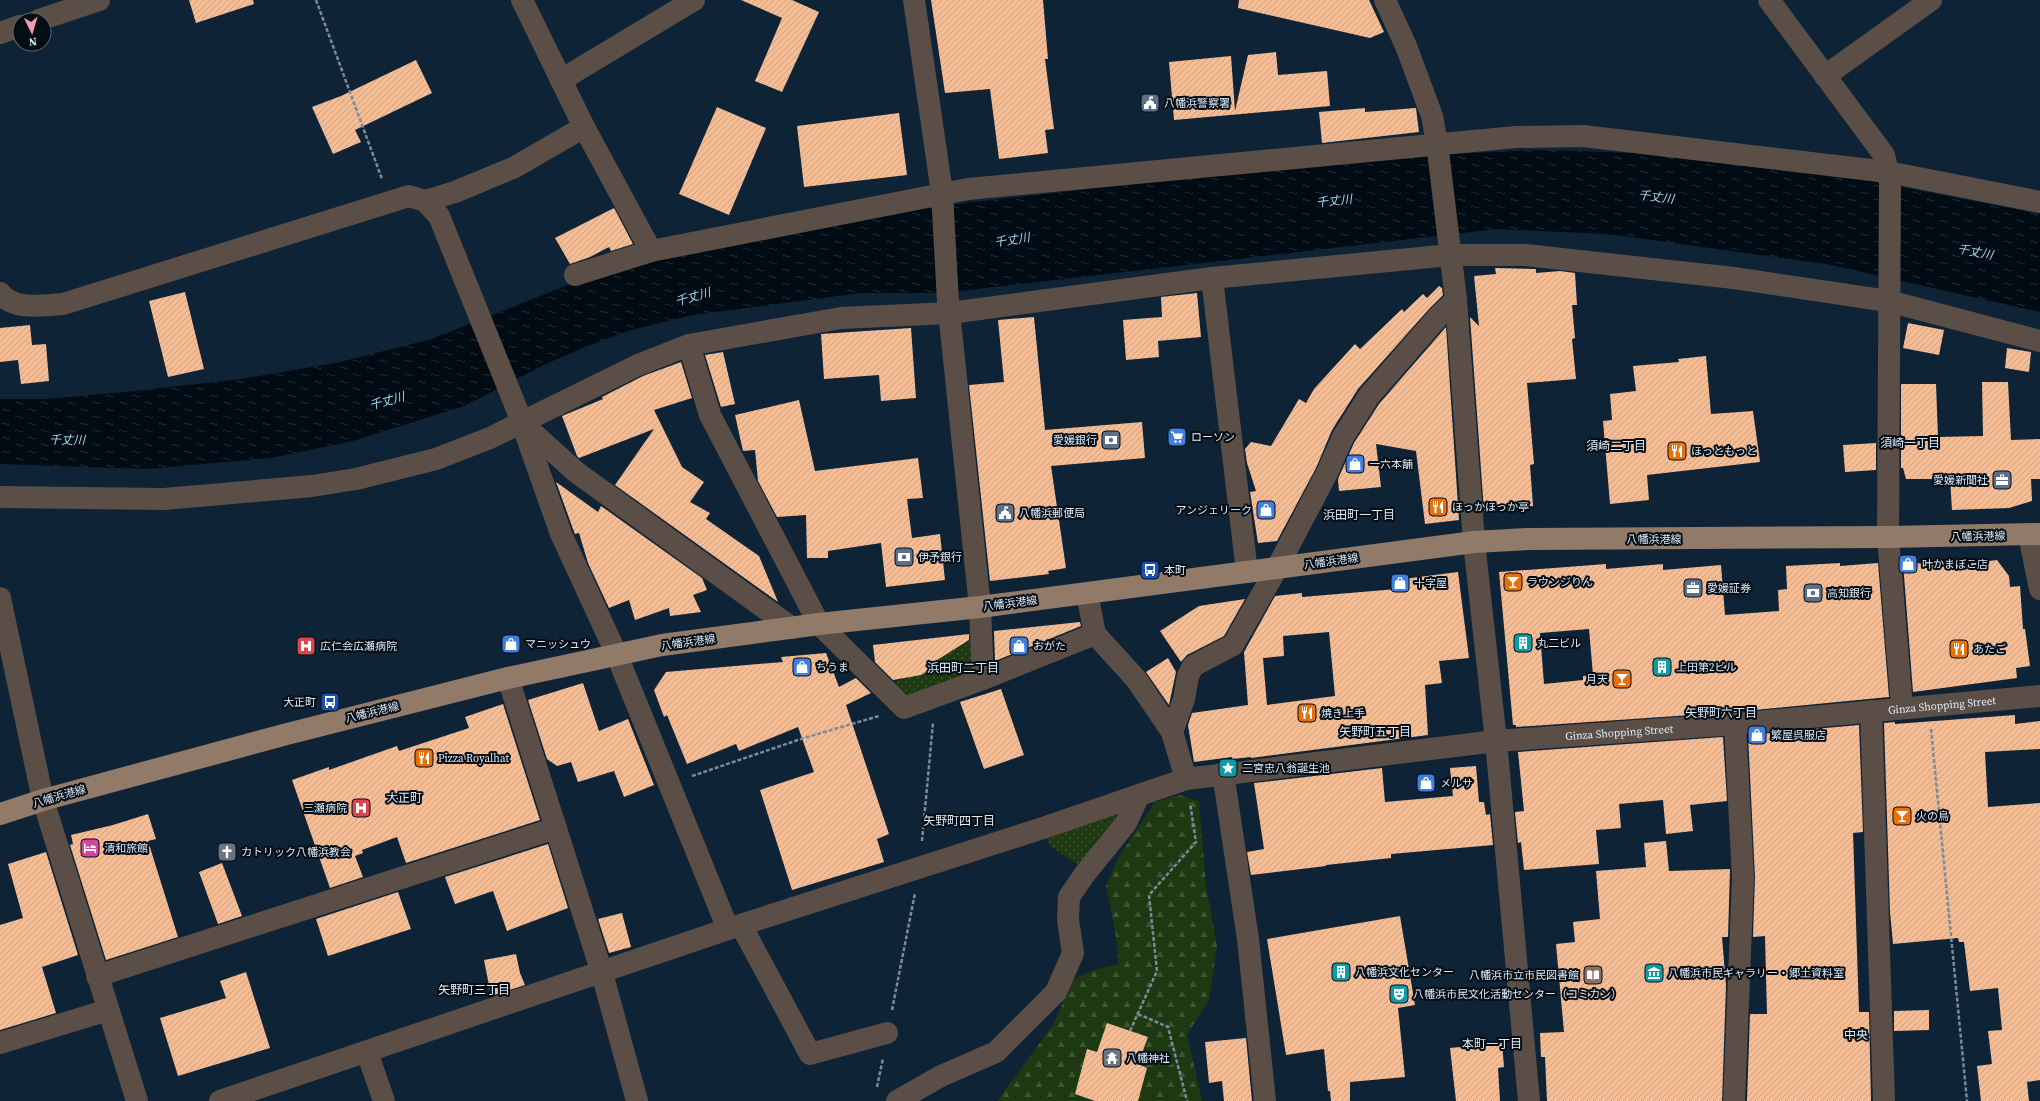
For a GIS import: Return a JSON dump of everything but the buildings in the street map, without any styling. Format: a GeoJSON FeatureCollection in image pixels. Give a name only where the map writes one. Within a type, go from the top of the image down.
{"type":"FeatureCollection","features":[{"type":"Feature","properties":{"kind":"main road","name":"八幡浜港線"},"geometry":{"type":"LineString","coordinates":[[0,814],[43,800],[287,734],[508,678],[616,653],[662,645],[819,624],[1087,594],[1474,542],[1528,539],[2035,535]]}},
{"type":"Feature","properties":{"kind":"street"},"geometry":{"type":"LineString","coordinates":[[52,16],[100,0]]}},
{"type":"Feature","properties":{"kind":"street"},"geometry":{"type":"LineString","coordinates":[[522,0],[584,126],[651,251]]}},
{"type":"Feature","properties":{"kind":"street"},"geometry":{"type":"LineString","coordinates":[[561,80],[694,0]]}},
{"type":"Feature","properties":{"kind":"street"},"geometry":{"type":"LineString","coordinates":[[914,0],[941,196],[949,307],[980,607],[983,680]]}},
{"type":"Feature","properties":{"kind":"street"},"geometry":{"type":"LineString","coordinates":[[1385,0],[1406,46],[1432,116],[1438,148],[1456,300],[1474,542],[1496,742],[1529,1101]]}},
{"type":"Feature","properties":{"kind":"street"},"geometry":{"type":"LineString","coordinates":[[1768,0],[1884,155],[1889,177],[1888,537],[1902,708]]}},
{"type":"Feature","properties":{"kind":"street"},"geometry":{"type":"LineString","coordinates":[[1825,76],[1931,0]]}},
{"type":"Feature","properties":{"kind":"street"},"geometry":{"type":"LineString","coordinates":[[0,33],[12,29]]}},
{"type":"Feature","properties":{"kind":"street"},"geometry":{"type":"LineString","coordinates":[[424,201],[455,192],[515,167],[584,126]]}},
{"type":"Feature","properties":{"kind":"street"},"geometry":{"type":"LineString","coordinates":[[575,275],[651,251],[941,196],[1438,148],[1516,137],[1583,136],[1889,177],[2040,202]]}},
{"type":"Feature","properties":{"kind":"street"},"geometry":{"type":"LineString","coordinates":[[0,293],[4,299],[27,306],[63,304],[409,196],[424,201],[438,216],[480,314],[520,417],[561,534],[616,653],[669,784],[734,927],[810,1054],[888,1033]]}},
{"type":"Feature","properties":{"kind":"street"},"geometry":{"type":"LineString","coordinates":[[0,498],[164,499],[312,486],[356,479],[436,459],[490,438],[520,417],[638,365],[690,344],[841,318],[1212,278],[1450,248],[1734,278],[1889,297],[2040,340]]}},
{"type":"Feature","properties":{"kind":"street"},"geometry":{"type":"LineString","coordinates":[[1212,278],[1247,572]]}},
{"type":"Feature","properties":{"kind":"street"},"geometry":{"type":"LineString","coordinates":[[1172,732],[1184,699],[1188,676],[1193,666],[1234,645],[1277,568],[1327,473],[1343,437],[1369,396],[1438,317],[1456,300]]}},
{"type":"Feature","properties":{"kind":"street"},"geometry":{"type":"LineString","coordinates":[[690,344],[710,415],[819,624],[904,708],[983,680],[1096,634]]}},
{"type":"Feature","properties":{"kind":"street"},"geometry":{"type":"LineString","coordinates":[[520,417],[576,472],[792,628]]}},
{"type":"Feature","properties":{"kind":"street"},"geometry":{"type":"LineString","coordinates":[[2035,535],[2040,589]]}},
{"type":"Feature","properties":{"kind":"street"},"geometry":{"type":"LineString","coordinates":[[1087,594],[1096,634],[1136,679],[1172,732],[1186,779]]}},
{"type":"Feature","properties":{"kind":"street"},"geometry":{"type":"LineString","coordinates":[[0,598],[43,800],[137,1101]]}},
{"type":"Feature","properties":{"kind":"street"},"geometry":{"type":"LineString","coordinates":[[508,678],[602,973],[637,1101]]}},
{"type":"Feature","properties":{"kind":"street","name":"Ginza Shopping Street"},"geometry":{"type":"LineString","coordinates":[[220,1101],[602,973],[734,927],[1186,779],[1223,773],[1496,742],[1735,724],[2040,696]]}},
{"type":"Feature","properties":{"kind":"street"},"geometry":{"type":"LineString","coordinates":[[1870,711],[1884,1101]]}},
{"type":"Feature","properties":{"kind":"street"},"geometry":{"type":"LineString","coordinates":[[1734,1101],[1744,878],[1735,724]]}},
{"type":"Feature","properties":{"kind":"street"},"geometry":{"type":"LineString","coordinates":[[1223,773],[1248,938],[1265,1101]]}},
{"type":"Feature","properties":{"kind":"street"},"geometry":{"type":"LineString","coordinates":[[897,1101],[941,1076],[996,1052],[1056,992],[1073,953],[1068,920],[1069,897],[1084,875],[1126,823],[1140,795]]}},
{"type":"Feature","properties":{"kind":"street"},"geometry":{"type":"LineString","coordinates":[[97,976],[556,828]]}},
{"type":"Feature","properties":{"kind":"street"},"geometry":{"type":"LineString","coordinates":[[0,1043],[108,1010]]}},
{"type":"Feature","properties":{"kind":"street"},"geometry":{"type":"LineString","coordinates":[[367,1052],[384,1101]]}},
{"type":"Feature","properties":{"kind":"path"},"geometry":{"type":"LineString","coordinates":[[316,0],[390,202]]}},
{"type":"Feature","properties":{"kind":"path"},"geometry":{"type":"LineString","coordinates":[[876,1093],[920,867],[933,719],[931,698]]}},
{"type":"Feature","properties":{"kind":"path"},"geometry":{"type":"LineString","coordinates":[[1928,706],[1967,1101]]}},
{"type":"Feature","properties":{"kind":"path"},"geometry":{"type":"LineString","coordinates":[[669,784],[804,738],[904,708]]}},
{"type":"Feature","properties":{"kind":"path"},"geometry":{"type":"LineString","coordinates":[[1130,1031],[1157,971],[1149,895],[1196,842],[1186,779]]}},
{"type":"Feature","properties":{"kind":"path"},"geometry":{"type":"LineString","coordinates":[[1138,1014],[1168,1027],[1187,1101]]}},
{"type":"Feature","properties":{"kind":"green space"},"geometry":{"type":"Polygon","coordinates":[[[980,635],[983,679],[904,708],[884,689],[980,635]]]}},
{"type":"Feature","properties":{"kind":"green space"},"geometry":{"type":"Polygon","coordinates":[[[1179,795],[1199,801],[1206,886],[1217,945],[1209,1001],[1187,1034],[1202,1101],[997,1101],[1053,1025],[1073,979],[1094,970],[1119,964],[1115,930],[1106,886],[1118,858],[1155,802],[1179,795]]]}},
{"type":"Feature","properties":{"kind":"green space"},"geometry":{"type":"Polygon","coordinates":[[[1127,800],[1081,867],[1049,845],[1043,828],[1127,800]]]}},
{"type":"Feature","properties":{"kind":"water","name":"千丈川"},"geometry":{"type":"Polygon","coordinates":[[[1538,150],[1636,153],[1871,181],[2040,214],[2040,312],[1826,264],[1608,234],[1497,229],[942,293],[861,293],[692,315],[628,331],[587,346],[546,364],[464,406],[353,441],[271,458],[149,469],[0,464],[0,399],[46,399],[136,391],[240,379],[336,363],[432,339],[573,283],[649,259],[834,222],[939,206],[1360,158],[1538,150]]]}},
{"type":"Feature","properties":{"kind":"place","name":"八幡浜警察署"},"geometry":{"type":"Point","coordinates":[1150,103]}},
{"type":"Feature","properties":{"kind":"place","name":"ローソン"},"geometry":{"type":"Point","coordinates":[1177,437]}},
{"type":"Feature","properties":{"kind":"place","name":"愛媛銀行"},"geometry":{"type":"Point","coordinates":[1111,440]}},
{"type":"Feature","properties":{"kind":"place","name":"ほっともっと"},"geometry":{"type":"Point","coordinates":[1677,451]}},
{"type":"Feature","properties":{"kind":"place","name":"一六本舗"},"geometry":{"type":"Point","coordinates":[1355,464]}},
{"type":"Feature","properties":{"kind":"place","name":"愛媛新聞社"},"geometry":{"type":"Point","coordinates":[2002,480]}},
{"type":"Feature","properties":{"kind":"place","name":"ほっかほっか亭"},"geometry":{"type":"Point","coordinates":[1438,507]}},
{"type":"Feature","properties":{"kind":"place","name":"アンジェリーク"},"geometry":{"type":"Point","coordinates":[1266,510]}},
{"type":"Feature","properties":{"kind":"place","name":"八幡浜郵便局"},"geometry":{"type":"Point","coordinates":[1005,513]}},
{"type":"Feature","properties":{"kind":"place","name":"伊予銀行"},"geometry":{"type":"Point","coordinates":[904,557]}},
{"type":"Feature","properties":{"kind":"place","name":"叶かまぼこ店"},"geometry":{"type":"Point","coordinates":[1908,564]}},
{"type":"Feature","properties":{"kind":"place","name":"本町"},"geometry":{"type":"Point","coordinates":[1150,570]}},
{"type":"Feature","properties":{"kind":"place","name":"ラウンジりん"},"geometry":{"type":"Point","coordinates":[1513,582]}},
{"type":"Feature","properties":{"kind":"place","name":"十字屋"},"geometry":{"type":"Point","coordinates":[1400,583]}},
{"type":"Feature","properties":{"kind":"place","name":"愛媛証券"},"geometry":{"type":"Point","coordinates":[1693,588]}},
{"type":"Feature","properties":{"kind":"place","name":"高知銀行"},"geometry":{"type":"Point","coordinates":[1813,593]}},
{"type":"Feature","properties":{"kind":"place","name":"丸二ビル"},"geometry":{"type":"Point","coordinates":[1523,643]}},
{"type":"Feature","properties":{"kind":"place","name":"マニッシュウ"},"geometry":{"type":"Point","coordinates":[511,644]}},
{"type":"Feature","properties":{"kind":"place","name":"広仁会広瀬病院"},"geometry":{"type":"Point","coordinates":[306,646]}},
{"type":"Feature","properties":{"kind":"place","name":"おがた"},"geometry":{"type":"Point","coordinates":[1019,646]}},
{"type":"Feature","properties":{"kind":"place","name":"あたご"},"geometry":{"type":"Point","coordinates":[1959,649]}},
{"type":"Feature","properties":{"kind":"place","name":"ちうま"},"geometry":{"type":"Point","coordinates":[802,667]}},
{"type":"Feature","properties":{"kind":"place","name":"上田第2ビル"},"geometry":{"type":"Point","coordinates":[1662,667]}},
{"type":"Feature","properties":{"kind":"place","name":"月天"},"geometry":{"type":"Point","coordinates":[1622,679]}},
{"type":"Feature","properties":{"kind":"place","name":"大正町"},"geometry":{"type":"Point","coordinates":[330,702]}},
{"type":"Feature","properties":{"kind":"place","name":"焼き上手"},"geometry":{"type":"Point","coordinates":[1307,713]}},
{"type":"Feature","properties":{"kind":"place","name":"繁屋呉服店"},"geometry":{"type":"Point","coordinates":[1757,735]}},
{"type":"Feature","properties":{"kind":"place","name":"Pizza Royalhat"},"geometry":{"type":"Point","coordinates":[424,758]}},
{"type":"Feature","properties":{"kind":"place","name":"二宮忠八翁誕生池"},"geometry":{"type":"Point","coordinates":[1228,768]}},
{"type":"Feature","properties":{"kind":"place","name":"メルサ"},"geometry":{"type":"Point","coordinates":[1426,783]}},
{"type":"Feature","properties":{"kind":"place","name":"三瀬病院"},"geometry":{"type":"Point","coordinates":[361,808]}},
{"type":"Feature","properties":{"kind":"place","name":"火の鳥"},"geometry":{"type":"Point","coordinates":[1902,816]}},
{"type":"Feature","properties":{"kind":"place","name":"清和旅館"},"geometry":{"type":"Point","coordinates":[90,848]}},
{"type":"Feature","properties":{"kind":"place","name":"カトリック八幡浜教会"},"geometry":{"type":"Point","coordinates":[227,852]}},
{"type":"Feature","properties":{"kind":"place","name":"八幡浜文化センター"},"geometry":{"type":"Point","coordinates":[1341,972]}},
{"type":"Feature","properties":{"kind":"place","name":"八幡浜市民ギャラリー・郷土資料室"},"geometry":{"type":"Point","coordinates":[1654,973]}},
{"type":"Feature","properties":{"kind":"place","name":"八幡浜市立市民図書館"},"geometry":{"type":"Point","coordinates":[1593,975]}},
{"type":"Feature","properties":{"kind":"place","name":"八幡浜市民文化活動センター（コミカン）"},"geometry":{"type":"Point","coordinates":[1399,994]}},
{"type":"Feature","properties":{"kind":"place","name":"八幡神社"},"geometry":{"type":"Point","coordinates":[1112,1058]}},
{"type":"Feature","properties":{"kind":"district","name":"須崎一丁目"},"geometry":{"type":"Point","coordinates":[1910,443]}},
{"type":"Feature","properties":{"kind":"district","name":"須崎二丁目"},"geometry":{"type":"Point","coordinates":[1616,446]}},
{"type":"Feature","properties":{"kind":"district","name":"浜田町一丁目"},"geometry":{"type":"Point","coordinates":[1359,515]}},
{"type":"Feature","properties":{"kind":"district","name":"浜田町二丁目"},"geometry":{"type":"Point","coordinates":[963,668]}},
{"type":"Feature","properties":{"kind":"district","name":"矢野町六丁目"},"geometry":{"type":"Point","coordinates":[1721,713]}},
{"type":"Feature","properties":{"kind":"district","name":"矢野町五丁目"},"geometry":{"type":"Point","coordinates":[1375,732]}},
{"type":"Feature","properties":{"kind":"district","name":"大正町"},"geometry":{"type":"Point","coordinates":[404,798]}},
{"type":"Feature","properties":{"kind":"district","name":"矢野町四丁目"},"geometry":{"type":"Point","coordinates":[959,821]}},
{"type":"Feature","properties":{"kind":"district","name":"矢野町三丁目"},"geometry":{"type":"Point","coordinates":[474,990]}},
{"type":"Feature","properties":{"kind":"district","name":"中央"},"geometry":{"type":"Point","coordinates":[1856,1035]}},
{"type":"Feature","properties":{"kind":"district","name":"本町一丁目"},"geometry":{"type":"Point","coordinates":[1492,1044]}}]}
